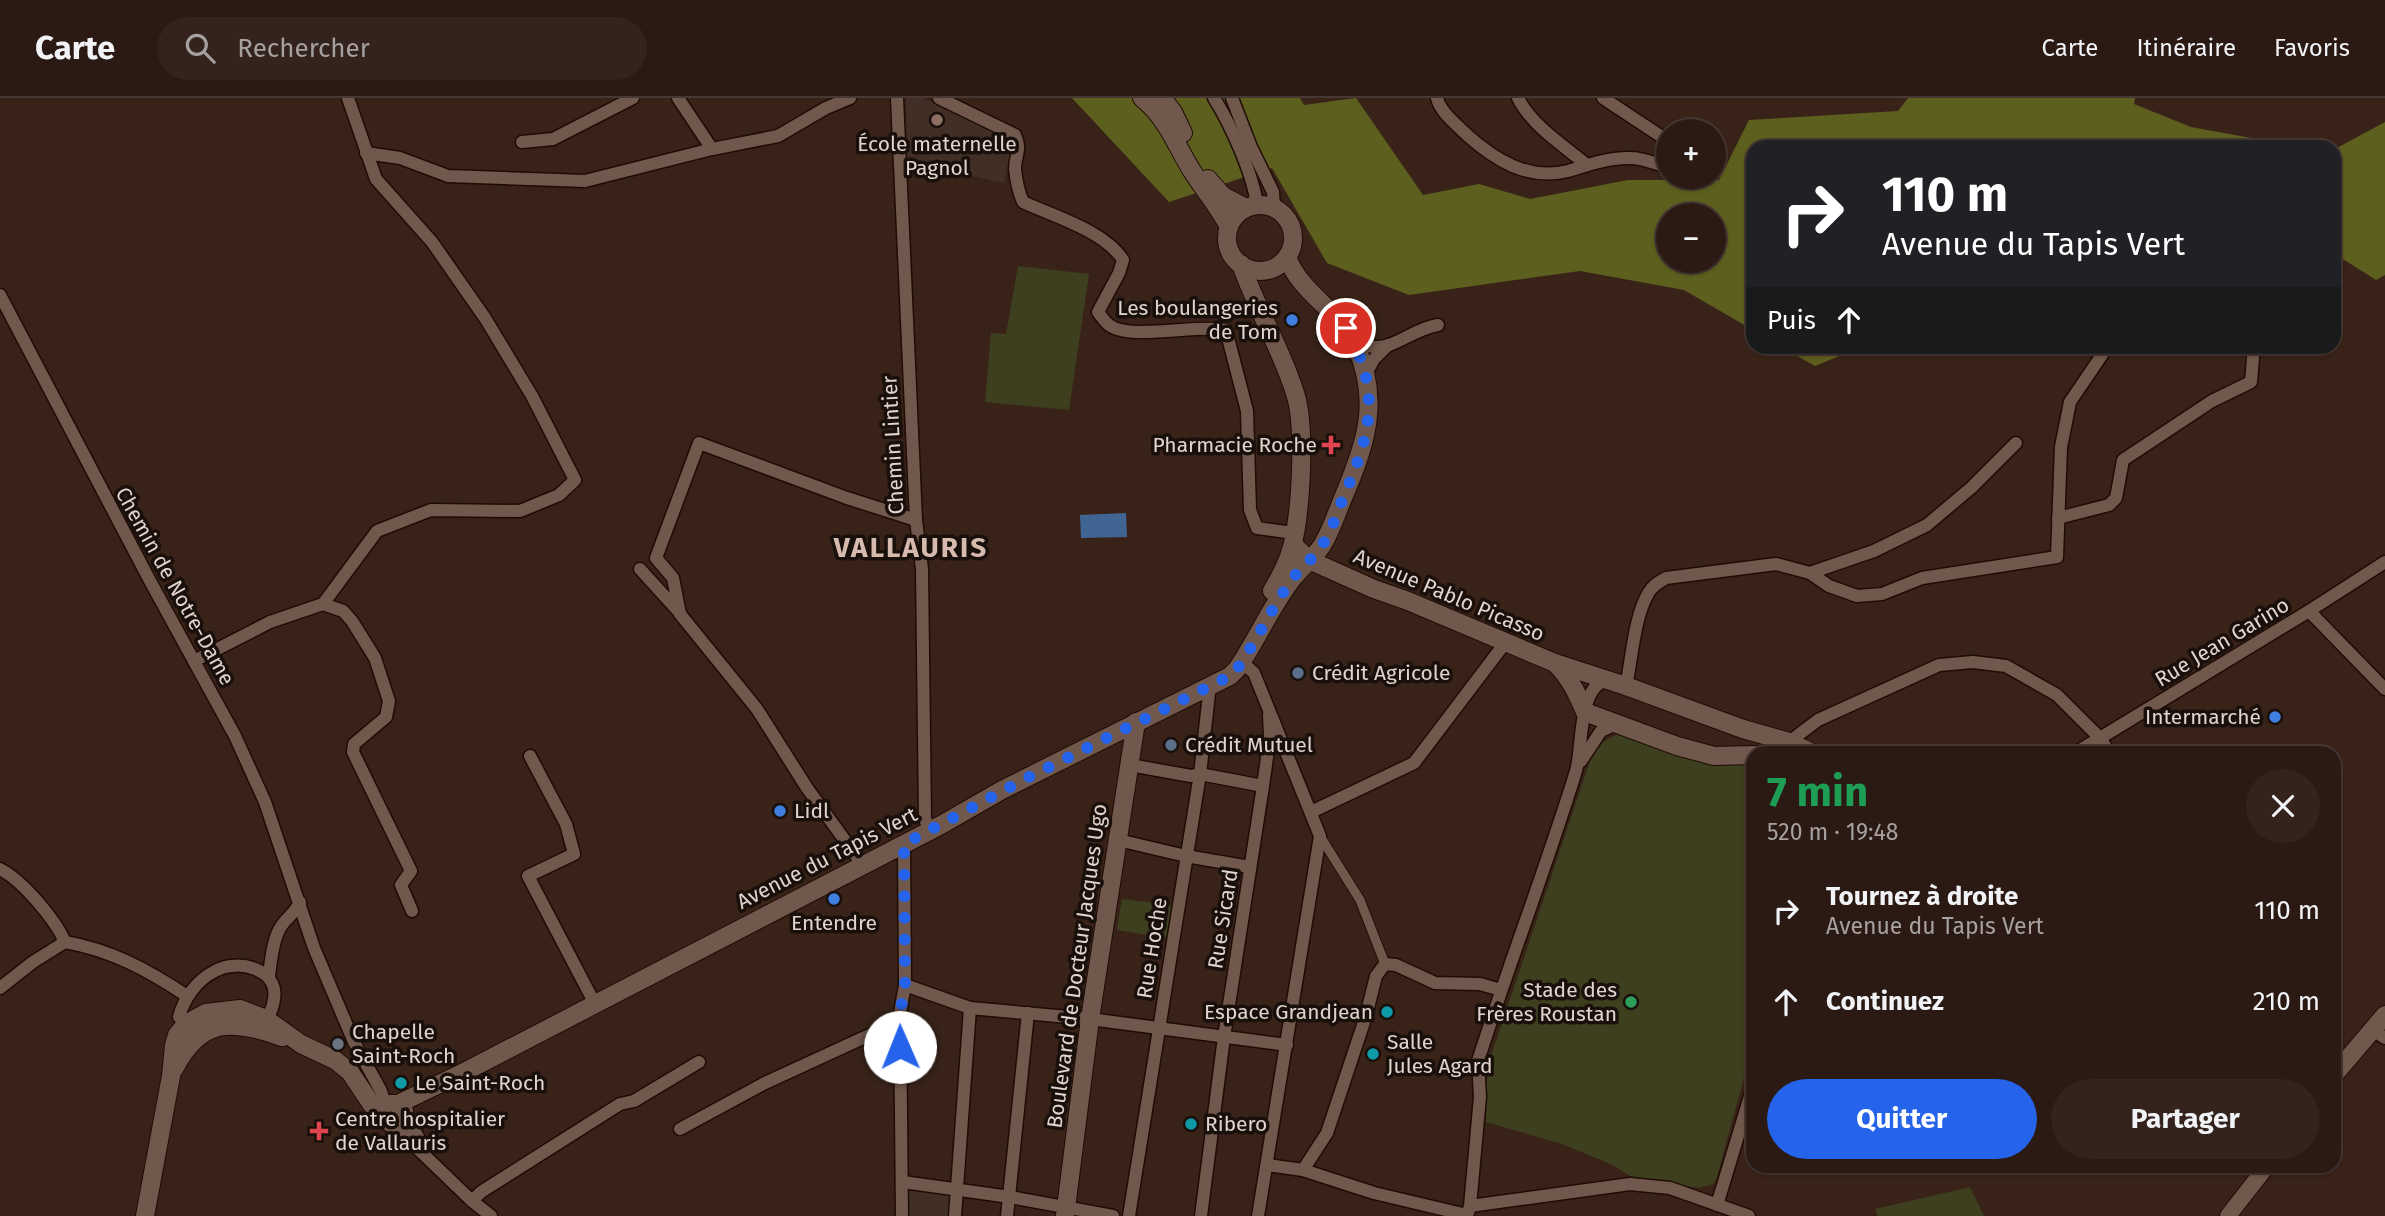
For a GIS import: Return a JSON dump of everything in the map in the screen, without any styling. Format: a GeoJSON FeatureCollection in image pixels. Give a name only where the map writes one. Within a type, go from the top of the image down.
{"type":"FeatureCollection","features":[{"type":"Feature","properties":{"kind":"main road"},"geometry":{"type":"LineString","coordinates":[[1142,98],[1152,106],[1173,134],[1190,168],[1229,227]]}},
{"type":"Feature","properties":{"kind":"main road"},"geometry":{"type":"LineString","coordinates":[[1162,98],[1214,188],[1235,204],[1259,207],[1288,221],[1293,239],[1287,257],[1281,263],[1265,270],[1248,268],[1241,264],[1234,258],[1228,243],[1229,227],[1236,216],[1259,207]]}},
{"type":"Feature","properties":{"kind":"main road"},"geometry":{"type":"LineString","coordinates":[[1242,662],[1293,578],[1324,543],[1366,436],[1370,399],[1366,374],[1355,344],[1335,315],[1297,277],[1287,257]]}},
{"type":"Feature","properties":{"kind":"main road"},"geometry":{"type":"LineString","coordinates":[[1241,264],[1294,390],[1300,409],[1301,437],[1294,539],[1285,567],[1258,617],[1242,662]]}},
{"type":"Feature","properties":{"kind":"main road","name":"Avenue Pablo Picasso"},"geometry":{"type":"LineString","coordinates":[[1294,539],[1309,560],[1555,663],[1626,686],[1782,746]]}},
{"type":"Feature","properties":{"kind":"main road","name":"Avenue du Tapis Vert"},"geometry":{"type":"LineString","coordinates":[[394,1111],[429,1090],[862,864],[1230,676],[1242,662]]}},
{"type":"Feature","properties":{"kind":"main road"},"geometry":{"type":"LineString","coordinates":[[1555,663],[1576,690],[1585,712],[1677,746],[1715,756],[1744,755]]}},
{"type":"Feature","properties":{"kind":"main road","name":"Boulevard de Docteur Jacques Ugo"},"geometry":{"type":"LineString","coordinates":[[1066,1212],[1090,1019],[1136,722]]}},
{"type":"Feature","properties":{"kind":"main road"},"geometry":{"type":"LineString","coordinates":[[145,1216],[172,1058],[193,1025],[206,1013],[230,1009],[254,1013],[300,1044]]}},
{"type":"Feature","properties":{"kind":"main road"},"geometry":{"type":"LineString","coordinates":[[2341,1067],[2379,1034],[2385,1015]]}},
{"type":"Feature","properties":{"kind":"main road"},"geometry":{"type":"LineString","coordinates":[[193,1025],[251,1027],[300,1044],[335,1060],[359,1084],[376,1111],[394,1111]]}},
{"type":"Feature","properties":{"kind":"main road"},"geometry":{"type":"LineString","coordinates":[[171,1076],[188,1047],[193,1025]]}},
{"type":"Feature","properties":{"kind":"street"},"geometry":{"type":"LineString","coordinates":[[194,661],[270,622],[323,604],[377,531],[431,510],[520,512],[559,495],[575,480],[532,396],[485,318],[432,242],[376,179],[348,98]]}},
{"type":"Feature","properties":{"kind":"street"},"geometry":{"type":"LineString","coordinates":[[522,142],[553,139],[633,98]]}},
{"type":"Feature","properties":{"kind":"street"},"geometry":{"type":"LineString","coordinates":[[678,98],[712,149]]}},
{"type":"Feature","properties":{"kind":"street"},"geometry":{"type":"LineString","coordinates":[[366,153],[400,158],[449,176],[584,181],[712,149],[778,136],[826,108],[850,98]]}},
{"type":"Feature","properties":{"kind":"street","name":"Chemin Lintier"},"geometry":{"type":"LineString","coordinates":[[897,98],[916,520],[922,569],[925,818],[929,831]]}},
{"type":"Feature","properties":{"kind":"street"},"geometry":{"type":"LineString","coordinates":[[939,98],[1015,135],[1020,148],[1015,170],[1017,189],[1023,202],[1105,240],[1117,251],[1123,260],[1119,273],[1098,312],[1109,326],[1134,332],[1212,327],[1226,330],[1247,411],[1250,510],[1257,528],[1294,539]]}},
{"type":"Feature","properties":{"kind":"street"},"geometry":{"type":"LineString","coordinates":[[1214,98],[1228,120],[1259,207]]}},
{"type":"Feature","properties":{"kind":"street"},"geometry":{"type":"LineString","coordinates":[[1232,98],[1251,147],[1273,192],[1259,207]]}},
{"type":"Feature","properties":{"kind":"street"},"geometry":{"type":"LineString","coordinates":[[1437,98],[1438,104],[1457,125],[1484,150],[1509,166],[1537,173],[1565,172],[1587,165],[1633,158],[1656,164]]}},
{"type":"Feature","properties":{"kind":"street"},"geometry":{"type":"LineString","coordinates":[[1518,98],[1522,107],[1542,127],[1587,165]]}},
{"type":"Feature","properties":{"kind":"street"},"geometry":{"type":"LineString","coordinates":[[1602,98],[1656,133]]}},
{"type":"Feature","properties":{"kind":"street","name":"Chemin de Notre-Dame"},"geometry":{"type":"LineString","coordinates":[[0,295],[136,555],[235,736],[265,802],[314,948],[354,1042],[394,1111]]}},
{"type":"Feature","properties":{"kind":"street"},"geometry":{"type":"LineString","coordinates":[[1366,374],[1374,359],[1389,345],[1426,327],[1437,325]]}},
{"type":"Feature","properties":{"kind":"street"},"geometry":{"type":"LineString","coordinates":[[1355,344],[1376,347],[1389,345]]}},
{"type":"Feature","properties":{"kind":"street"},"geometry":{"type":"LineString","coordinates":[[1626,686],[1648,593],[1666,578],[1776,564],[1810,573],[1829,586],[1857,596],[1882,594],[1922,578],[2057,557],[2061,447],[2070,402],[2103,354]]}},
{"type":"Feature","properties":{"kind":"street"},"geometry":{"type":"LineString","coordinates":[[2058,518],[2109,505],[2116,498],[2123,460],[2212,401],[2251,382],[2253,354]]}},
{"type":"Feature","properties":{"kind":"street"},"geometry":{"type":"LineString","coordinates":[[680,614],[673,578],[656,558],[699,443],[847,498],[916,520]]}},
{"type":"Feature","properties":{"kind":"street"},"geometry":{"type":"LineString","coordinates":[[1810,573],[1874,551],[1927,525],[1972,487],[2016,443]]}},
{"type":"Feature","properties":{"kind":"street","name":"Rue Jean Garino"},"geometry":{"type":"LineString","coordinates":[[2087,746],[2385,562]]}},
{"type":"Feature","properties":{"kind":"street"},"geometry":{"type":"LineString","coordinates":[[640,569],[757,709],[807,788],[862,864]]}},
{"type":"Feature","properties":{"kind":"street"},"geometry":{"type":"LineString","coordinates":[[323,604],[343,611],[352,621],[374,658],[389,701],[386,717],[354,744],[353,752],[411,871],[401,885],[412,911]]}},
{"type":"Feature","properties":{"kind":"street"},"geometry":{"type":"LineString","coordinates":[[2309,611],[2385,690]]}},
{"type":"Feature","properties":{"kind":"street"},"geometry":{"type":"LineString","coordinates":[[1311,812],[1414,763],[1505,643]]}},
{"type":"Feature","properties":{"kind":"street"},"geometry":{"type":"LineString","coordinates":[[1242,662],[1254,673],[1320,836],[1360,900],[1385,964]]}},
{"type":"Feature","properties":{"kind":"street"},"geometry":{"type":"LineString","coordinates":[[1789,746],[1818,720],[1939,665],[1973,662],[2006,666],[2057,695],[2105,746]]}},
{"type":"Feature","properties":{"kind":"street"},"geometry":{"type":"LineString","coordinates":[[1468,1212],[1480,1097],[1478,1061],[1577,767],[1589,695],[1595,684],[1607,680]]}},
{"type":"Feature","properties":{"kind":"street","name":"Rue Hoche"},"geometry":{"type":"LineString","coordinates":[[1129,1216],[1200,774],[1210,685]]}},
{"type":"Feature","properties":{"kind":"street","name":"Rue Sicard"},"geometry":{"type":"LineString","coordinates":[[1201,1216],[1224,1037],[1270,736],[1268,712]]}},
{"type":"Feature","properties":{"kind":"street"},"geometry":{"type":"LineString","coordinates":[[1577,767],[1601,731],[1616,724]]}},
{"type":"Feature","properties":{"kind":"street"},"geometry":{"type":"LineString","coordinates":[[1743,729],[1744,755]]}},
{"type":"Feature","properties":{"kind":"street"},"geometry":{"type":"LineString","coordinates":[[530,756],[566,824],[573,854],[528,876],[595,1004]]}},
{"type":"Feature","properties":{"kind":"street"},"geometry":{"type":"LineString","coordinates":[[1130,765],[1263,786]]}},
{"type":"Feature","properties":{"kind":"street"},"geometry":{"type":"LineString","coordinates":[[1258,1216],[1320,836]]}},
{"type":"Feature","properties":{"kind":"street"},"geometry":{"type":"LineString","coordinates":[[1118,840],[1250,867]]}},
{"type":"Feature","properties":{"kind":"street"},"geometry":{"type":"LineString","coordinates":[[902,1216],[900,1021],[905,985],[904,844]]}},
{"type":"Feature","properties":{"kind":"street"},"geometry":{"type":"LineString","coordinates":[[0,869],[18,881],[59,928],[65,942]]}},
{"type":"Feature","properties":{"kind":"street"},"geometry":{"type":"LineString","coordinates":[[266,1019],[273,1004],[275,990],[269,976],[273,946],[279,929],[296,911],[300,902]]}},
{"type":"Feature","properties":{"kind":"street"},"geometry":{"type":"LineString","coordinates":[[0,988],[33,962],[65,942],[90,946],[127,959],[187,996],[193,1025]]}},
{"type":"Feature","properties":{"kind":"street"},"geometry":{"type":"LineString","coordinates":[[254,968],[273,946]]}},
{"type":"Feature","properties":{"kind":"street"},"geometry":{"type":"LineString","coordinates":[[1385,964],[1396,965],[1435,983],[1480,984],[1501,990]]}},
{"type":"Feature","properties":{"kind":"street"},"geometry":{"type":"LineString","coordinates":[[1303,1170],[1326,1133],[1366,1016],[1376,976],[1385,964]]}},
{"type":"Feature","properties":{"kind":"street"},"geometry":{"type":"LineString","coordinates":[[187,996],[215,970],[234,966],[254,968],[269,976]]}},
{"type":"Feature","properties":{"kind":"street"},"geometry":{"type":"LineString","coordinates":[[905,985],[971,1008],[1090,1019],[1287,1045]]}},
{"type":"Feature","properties":{"kind":"street"},"geometry":{"type":"LineString","coordinates":[[955,1216],[971,1008]]}},
{"type":"Feature","properties":{"kind":"street"},"geometry":{"type":"LineString","coordinates":[[1007,1216],[1028,1013]]}},
{"type":"Feature","properties":{"kind":"street"},"geometry":{"type":"LineString","coordinates":[[680,1129],[765,1083],[900,1021]]}},
{"type":"Feature","properties":{"kind":"street"},"geometry":{"type":"LineString","coordinates":[[472,1201],[481,1192],[620,1104],[634,1101],[699,1062]]}},
{"type":"Feature","properties":{"kind":"street"},"geometry":{"type":"LineString","coordinates":[[1717,1205],[1746,1109]]}},
{"type":"Feature","properties":{"kind":"street"},"geometry":{"type":"LineString","coordinates":[[394,1111],[436,1165],[491,1216]]}},
{"type":"Feature","properties":{"kind":"street"},"geometry":{"type":"LineString","coordinates":[[1267,1165],[1303,1170],[1374,1194],[1468,1212],[1630,1184],[1671,1188],[1749,1216]]}},
{"type":"Feature","properties":{"kind":"street"},"geometry":{"type":"LineString","coordinates":[[2228,1216],[2262,1173]]}},
{"type":"Feature","properties":{"kind":"street"},"geometry":{"type":"LineString","coordinates":[[903,1182],[1010,1197],[1066,1212],[1114,1216]]}},
{"type":"Feature","properties":{"kind":"shaded area","name":"École maternelle Pagnol"},"geometry":{"type":"Polygon","coordinates":[[[906,98],[923,98],[1014,141],[1004,183],[907,162],[906,98]]]}},
{"type":"Feature","properties":{"kind":"shaded area"},"geometry":{"type":"Polygon","coordinates":[[[1072,98],[1300,98],[1304,105],[1356,98],[1423,195],[1479,184],[1530,199],[1628,180],[1656,180],[1656,189],[1726,189],[1726,166],[1749,120],[1898,111],[1908,98],[2135,98],[2134,104],[2191,127],[2262,140],[1746,140],[1746,326],[1684,290],[1580,271],[1409,295],[1327,263],[1272,168],[1169,202],[1072,98]]]}},
{"type":"Feature","properties":{"kind":"shaded area"},"geometry":{"type":"Polygon","coordinates":[[[2385,122],[2385,275],[2376,280],[2341,258],[2341,146],[2385,122]]]}},
{"type":"Feature","properties":{"kind":"shaded area"},"geometry":{"type":"Polygon","coordinates":[[[1794,354],[1844,354],[1815,366],[1794,354]]]}},
{"type":"Feature","properties":{"kind":"shaded area"},"geometry":{"type":"Polygon","coordinates":[[[908,1187],[949,1194],[948,1216],[908,1216],[908,1187]]]}},
{"type":"Feature","properties":{"kind":"green space"},"geometry":{"type":"Polygon","coordinates":[[[1018,266],[1089,274],[1069,410],[985,402],[991,333],[1006,334],[1018,266]]]}},
{"type":"Feature","properties":{"kind":"green space","name":"Stade des Frères Roustan"},"geometry":{"type":"Polygon","coordinates":[[[1616,735],[1628,735],[1724,764],[1746,764],[1746,1071],[1716,1180],[1713,1184],[1698,1188],[1630,1176],[1613,1165],[1562,1144],[1486,1122],[1487,1080],[1492,1053],[1591,758],[1601,743],[1616,735]]]}},
{"type":"Feature","properties":{"kind":"green space"},"geometry":{"type":"Polygon","coordinates":[[[1122,899],[1172,905],[1167,938],[1117,930],[1122,899]]]}},
{"type":"Feature","properties":{"kind":"green space"},"geometry":{"type":"Polygon","coordinates":[[[1970,1187],[1984,1216],[1878,1216],[1875,1209],[1970,1187]]]}},
{"type":"Feature","properties":{"kind":"water"},"geometry":{"type":"Polygon","coordinates":[[[1126,513],[1127,537],[1081,538],[1080,515],[1126,513]]]}},
{"type":"Feature","properties":{"kind":"place","name":"École maternelle Pagnol"},"geometry":{"type":"Point","coordinates":[937,120]}},
{"type":"Feature","properties":{"kind":"place","name":"Les boulangeries de Tom"},"geometry":{"type":"Point","coordinates":[1292,320]}},
{"type":"Feature","properties":{"kind":"place","name":"Pharmacie Roche"},"geometry":{"type":"Point","coordinates":[1331,445]}},
{"type":"Feature","properties":{"kind":"place","name":"Crédit Agricole"},"geometry":{"type":"Point","coordinates":[1298,673]}},
{"type":"Feature","properties":{"kind":"place","name":"Intermarché"},"geometry":{"type":"Point","coordinates":[2275,717]}},
{"type":"Feature","properties":{"kind":"place","name":"Crédit Mutuel"},"geometry":{"type":"Point","coordinates":[1171,745]}},
{"type":"Feature","properties":{"kind":"place","name":"Lidl"},"geometry":{"type":"Point","coordinates":[780,811]}},
{"type":"Feature","properties":{"kind":"place","name":"Entendre"},"geometry":{"type":"Point","coordinates":[834,899]}},
{"type":"Feature","properties":{"kind":"place","name":"Stade des Frères Roustan"},"geometry":{"type":"Point","coordinates":[1631,1002]}},
{"type":"Feature","properties":{"kind":"place","name":"Espace Grandjean"},"geometry":{"type":"Point","coordinates":[1387,1012]}},
{"type":"Feature","properties":{"kind":"place","name":"Chapelle Saint-Roch"},"geometry":{"type":"Point","coordinates":[338,1044]}},
{"type":"Feature","properties":{"kind":"place","name":"Salle Jules Agard"},"geometry":{"type":"Point","coordinates":[1373,1054]}},
{"type":"Feature","properties":{"kind":"place","name":"Le Saint-Roch"},"geometry":{"type":"Point","coordinates":[401,1083]}},
{"type":"Feature","properties":{"kind":"place","name":"Ribero"},"geometry":{"type":"Point","coordinates":[1191,1124]}},
{"type":"Feature","properties":{"kind":"place","name":"Centre hospitalier de Vallauris"},"geometry":{"type":"Point","coordinates":[319,1131]}},
{"type":"Feature","properties":{"kind":"district","name":"VALLAURIS"},"geometry":{"type":"Point","coordinates":[911,547]}},
{"type":"Feature","properties":{"kind":"route"},"geometry":{"type":"LineString","coordinates":[[900,1047],[900,1013],[905,985],[904,844],[1002,790],[1230,676],[1237,669],[1293,578],[1324,543],[1366,436],[1370,399],[1366,374],[1346,328]]}}]}
